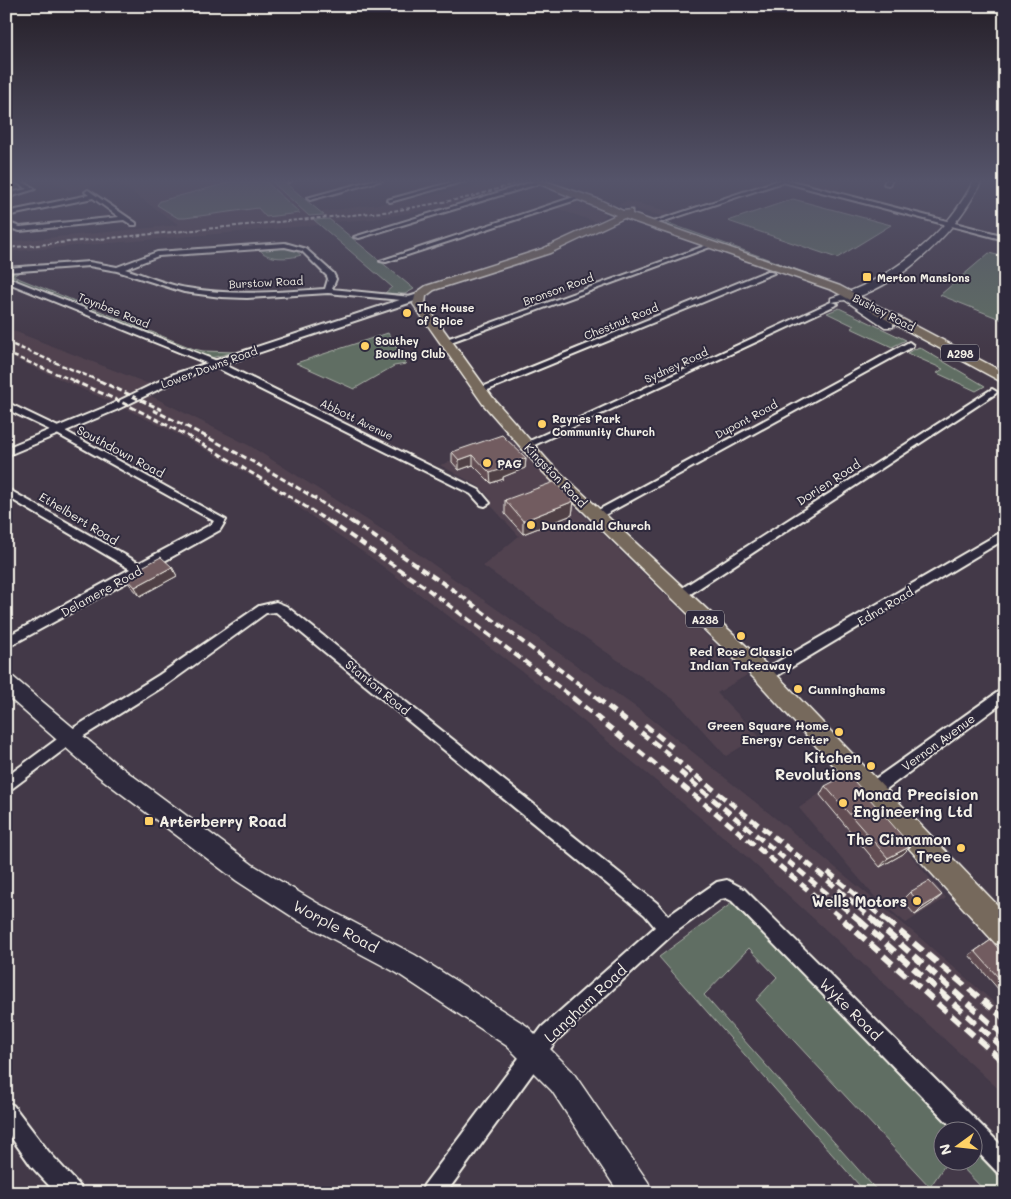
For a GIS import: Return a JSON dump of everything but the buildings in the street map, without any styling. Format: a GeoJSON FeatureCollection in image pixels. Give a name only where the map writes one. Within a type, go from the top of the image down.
{"type":"FeatureCollection","features":[{"type":"Feature","properties":{"kind":"main road"},"geometry":{"type":"LineString","coordinates":[[415,298],[438,284],[546,251],[578,236]]}},
{"type":"Feature","properties":{"kind":"main road","name":"Bushey Road"},"geometry":{"type":"LineString","coordinates":[[683,236],[756,262],[818,281],[1005,378]]}},
{"type":"Feature","properties":{"kind":"main road"},"geometry":{"type":"LineString","coordinates":[[834,302],[849,296],[906,263],[937,236]]}},
{"type":"Feature","properties":{"kind":"main road","name":"Bushey Road"},"geometry":{"type":"LineString","coordinates":[[756,262],[834,302],[889,325]]}},
{"type":"Feature","properties":{"kind":"main road","name":"Bushey Road"},"geometry":{"type":"LineString","coordinates":[[849,296],[850,300],[889,325],[1005,388]]}},
{"type":"Feature","properties":{"kind":"main road","name":"Kingston Road"},"geometry":{"type":"LineString","coordinates":[[415,298],[423,312],[480,390],[526,445],[595,515],[765,676],[1005,933]]}},
{"type":"Feature","properties":{"kind":"main road","name":"Worple Road"},"geometry":{"type":"LineString","coordinates":[[6,684],[69,738],[157,808],[245,873],[308,912],[406,964],[517,1036],[562,1081],[637,1193]]}},
{"type":"Feature","properties":{"kind":"street"},"geometry":{"type":"LineString","coordinates":[[384,261],[463,236]]}},
{"type":"Feature","properties":{"kind":"street"},"geometry":{"type":"LineString","coordinates":[[118,269],[157,254],[285,245],[304,250],[330,275],[331,283],[328,291]]}},
{"type":"Feature","properties":{"kind":"street","name":"Bronson Road"},"geometry":{"type":"LineString","coordinates":[[445,341],[706,247]]}},
{"type":"Feature","properties":{"kind":"street","name":"Burstow Road"},"geometry":{"type":"LineString","coordinates":[[6,270],[77,264],[118,269],[184,290],[220,295],[247,296],[328,291],[415,298]]}},
{"type":"Feature","properties":{"kind":"street","name":"Chestnut Road"},"geometry":{"type":"LineString","coordinates":[[480,390],[770,273]]}},
{"type":"Feature","properties":{"kind":"street","name":"Toynbee Road"},"geometry":{"type":"LineString","coordinates":[[6,279],[214,363]]}},
{"type":"Feature","properties":{"kind":"street","name":"Lower Downs Road"},"geometry":{"type":"LineString","coordinates":[[6,452],[112,408],[168,380],[214,363],[415,298]]}},
{"type":"Feature","properties":{"kind":"street","name":"Sydney Road"},"geometry":{"type":"LineString","coordinates":[[526,445],[834,302]]}},
{"type":"Feature","properties":{"kind":"street","name":"Dupont Road"},"geometry":{"type":"LineString","coordinates":[[595,515],[909,345]]}},
{"type":"Feature","properties":{"kind":"street","name":"Abbott Avenue"},"geometry":{"type":"LineString","coordinates":[[214,363],[475,492],[485,503]]}},
{"type":"Feature","properties":{"kind":"street","name":"Dorien Road"},"geometry":{"type":"LineString","coordinates":[[680,595],[992,392]]}},
{"type":"Feature","properties":{"kind":"street","name":"Southdown Road"},"geometry":{"type":"LineString","coordinates":[[6,405],[218,518],[220,522]]}},
{"type":"Feature","properties":{"kind":"street","name":"Ethelbert Road"},"geometry":{"type":"LineString","coordinates":[[6,491],[133,566],[139,567]]}},
{"type":"Feature","properties":{"kind":"street","name":"Delamere Road"},"geometry":{"type":"LineString","coordinates":[[6,643],[134,573],[139,567],[146,566],[216,527],[220,522]]}},
{"type":"Feature","properties":{"kind":"street","name":"Edna Road"},"geometry":{"type":"LineString","coordinates":[[765,676],[1005,534]]}},
{"type":"Feature","properties":{"kind":"street","name":"Stanton Road"},"geometry":{"type":"LineString","coordinates":[[69,738],[164,679],[263,609],[276,607],[282,609],[651,909],[667,928]]}},
{"type":"Feature","properties":{"kind":"street","name":"Vernon Avenue"},"geometry":{"type":"LineString","coordinates":[[871,791],[1005,693]]}},
{"type":"Feature","properties":{"kind":"street"},"geometry":{"type":"LineString","coordinates":[[6,786],[69,738]]}},
{"type":"Feature","properties":{"kind":"street","name":"Langham Road"},"geometry":{"type":"LineString","coordinates":[[432,1193],[549,1034],[667,928],[717,891],[727,888]]}},
{"type":"Feature","properties":{"kind":"street","name":"Wyke Road"},"geometry":{"type":"LineString","coordinates":[[727,888],[738,895],[963,1122]]}},
{"type":"Feature","properties":{"kind":"street"},"geometry":{"type":"LineString","coordinates":[[6,1112],[40,1160],[71,1193]]}},
{"type":"Feature","properties":{"kind":"street","name":"Wyke Road"},"geometry":{"type":"LineString","coordinates":[[984,1143],[1005,1164]]}},
{"type":"Feature","properties":{"kind":"shaded area"},"geometry":{"type":"Polygon","coordinates":[[[68,236],[192,236],[6,252],[6,242],[68,236]]]}},
{"type":"Feature","properties":{"kind":"shaded area"},"geometry":{"type":"Polygon","coordinates":[[[6,328],[149,384],[111,402],[6,355],[6,328]]]}},
{"type":"Feature","properties":{"kind":"shaded area"},"geometry":{"type":"Polygon","coordinates":[[[147,394],[250,446],[397,539],[644,713],[790,830],[919,937],[1005,1012],[1005,1095],[736,847],[531,678],[373,559],[268,486],[187,439],[120,406],[147,394]]]}},
{"type":"Feature","properties":{"kind":"shaded area"},"geometry":{"type":"Polygon","coordinates":[[[512,441],[579,511],[747,675],[717,693],[759,736],[726,756],[675,700],[483,566],[519,536],[487,501],[491,499],[480,487],[440,465],[512,441]]]}},
{"type":"Feature","properties":{"kind":"shaded area"},"geometry":{"type":"Polygon","coordinates":[[[842,778],[946,898],[906,923],[875,897],[799,808],[842,778]]]}},
{"type":"Feature","properties":{"kind":"green space"},"geometry":{"type":"Polygon","coordinates":[[[333,236],[350,236],[414,289],[405,294],[385,293],[392,287],[333,236]]]}},
{"type":"Feature","properties":{"kind":"green space"},"geometry":{"type":"Polygon","coordinates":[[[696,236],[704,236],[820,278],[756,259],[696,236]]]}},
{"type":"Feature","properties":{"kind":"green space"},"geometry":{"type":"Polygon","coordinates":[[[772,236],[873,236],[837,258],[772,236]]]}},
{"type":"Feature","properties":{"kind":"green space"},"geometry":{"type":"Polygon","coordinates":[[[283,247],[295,250],[301,255],[279,258],[268,256],[260,250],[283,247]]]}},
{"type":"Feature","properties":{"kind":"green space"},"geometry":{"type":"Polygon","coordinates":[[[989,253],[1005,257],[1005,321],[940,295],[989,253]]]}},
{"type":"Feature","properties":{"kind":"green space"},"geometry":{"type":"Polygon","coordinates":[[[21,271],[13,276],[194,349],[235,352],[211,358],[6,276],[6,272],[21,271]]]}},
{"type":"Feature","properties":{"kind":"green space"},"geometry":{"type":"Polygon","coordinates":[[[839,308],[906,340],[892,347],[851,328],[854,326],[827,313],[839,308]]]}},
{"type":"Feature","properties":{"kind":"green space"},"geometry":{"type":"Polygon","coordinates":[[[388,333],[406,364],[394,366],[354,389],[296,363],[388,333]]]}},
{"type":"Feature","properties":{"kind":"green space"},"geometry":{"type":"Polygon","coordinates":[[[919,347],[985,386],[976,391],[937,373],[943,369],[907,353],[919,347]]]}},
{"type":"Feature","properties":{"kind":"green space"},"geometry":{"type":"Polygon","coordinates":[[[732,903],[945,1122],[934,1122],[934,1172],[940,1172],[930,1187],[756,1000],[777,977],[749,948],[704,995],[879,1193],[866,1193],[659,957],[732,903]]]}},
{"type":"Feature","properties":{"kind":"green space"},"geometry":{"type":"Polygon","coordinates":[[[984,1161],[1005,1183],[1005,1193],[987,1193],[967,1172],[984,1172],[984,1161]]]}},
{"type":"Feature","properties":{"kind":"railway"},"geometry":{"type":"LineString","coordinates":[[6,248],[132,236]]}},
{"type":"Feature","properties":{"kind":"railway"},"geometry":{"type":"LineString","coordinates":[[6,342],[102,382]]}},
{"type":"Feature","properties":{"kind":"railway"},"geometry":{"type":"LineString","coordinates":[[6,353],[77,382]]}},
{"type":"Feature","properties":{"kind":"railway"},"geometry":{"type":"LineString","coordinates":[[73,381],[173,428],[331,523]]}},
{"type":"Feature","properties":{"kind":"railway"},"geometry":{"type":"LineString","coordinates":[[100,381],[162,410]]}},
{"type":"Feature","properties":{"kind":"railway"},"geometry":{"type":"LineString","coordinates":[[153,410],[255,463],[353,523]]}},
{"type":"Feature","properties":{"kind":"railway"},"geometry":{"type":"LineString","coordinates":[[329,521],[426,588],[575,699]]}},
{"type":"Feature","properties":{"kind":"railway"},"geometry":{"type":"LineString","coordinates":[[351,521],[456,592],[599,699]]}},
{"type":"Feature","properties":{"kind":"railway"},"geometry":{"type":"LineString","coordinates":[[573,698],[727,822],[845,921]]}},
{"type":"Feature","properties":{"kind":"railway"},"geometry":{"type":"LineString","coordinates":[[597,698],[816,870],[874,921]]}},
{"type":"Feature","properties":{"kind":"railway"},"geometry":{"type":"LineString","coordinates":[[645,725],[672,747]]}},
{"type":"Feature","properties":{"kind":"railway"},"geometry":{"type":"LineString","coordinates":[[680,772],[860,921]]}},
{"type":"Feature","properties":{"kind":"railway"},"geometry":{"type":"LineString","coordinates":[[828,872],[887,921]]}},
{"type":"Feature","properties":{"kind":"railway"},"geometry":{"type":"LineString","coordinates":[[843,920],[1005,1063]]}},
{"type":"Feature","properties":{"kind":"railway"},"geometry":{"type":"LineString","coordinates":[[859,920],[1005,1049]]}},
{"type":"Feature","properties":{"kind":"railway"},"geometry":{"type":"LineString","coordinates":[[873,920],[1005,1036]]}},
{"type":"Feature","properties":{"kind":"railway"},"geometry":{"type":"LineString","coordinates":[[886,920],[1005,1019]]}},
{"type":"Feature","properties":{"kind":"place","name":"Merton Mansions"},"geometry":{"type":"Point","coordinates":[867,277]}},
{"type":"Feature","properties":{"kind":"place","name":"The House of Spice"},"geometry":{"type":"Point","coordinates":[407,313]}},
{"type":"Feature","properties":{"kind":"place","name":"Southey Bowling Club"},"geometry":{"type":"Point","coordinates":[365,346]}},
{"type":"Feature","properties":{"kind":"place","name":"Raynes Park Community Church"},"geometry":{"type":"Point","coordinates":[542,424]}},
{"type":"Feature","properties":{"kind":"place","name":"PAG"},"geometry":{"type":"Point","coordinates":[487,463]}},
{"type":"Feature","properties":{"kind":"place","name":"Dundonald Church"},"geometry":{"type":"Point","coordinates":[531,525]}},
{"type":"Feature","properties":{"kind":"place","name":"Red Rose Classic Indian Takeaway"},"geometry":{"type":"Point","coordinates":[741,636]}},
{"type":"Feature","properties":{"kind":"place","name":"Cunninghams"},"geometry":{"type":"Point","coordinates":[798,689]}},
{"type":"Feature","properties":{"kind":"place","name":"Green Square Home Energy Center"},"geometry":{"type":"Point","coordinates":[839,732]}},
{"type":"Feature","properties":{"kind":"place","name":"Kitchen Revolutions"},"geometry":{"type":"Point","coordinates":[871,766]}},
{"type":"Feature","properties":{"kind":"place","name":"Monad Precision Engineering Ltd"},"geometry":{"type":"Point","coordinates":[843,803]}},
{"type":"Feature","properties":{"kind":"place","name":"Arterberry Road"},"geometry":{"type":"Point","coordinates":[149,821]}},
{"type":"Feature","properties":{"kind":"place","name":"The Cinnamon Tree"},"geometry":{"type":"Point","coordinates":[961,848]}},
{"type":"Feature","properties":{"kind":"place","name":"Wells Motors"},"geometry":{"type":"Point","coordinates":[917,901]}}]}
